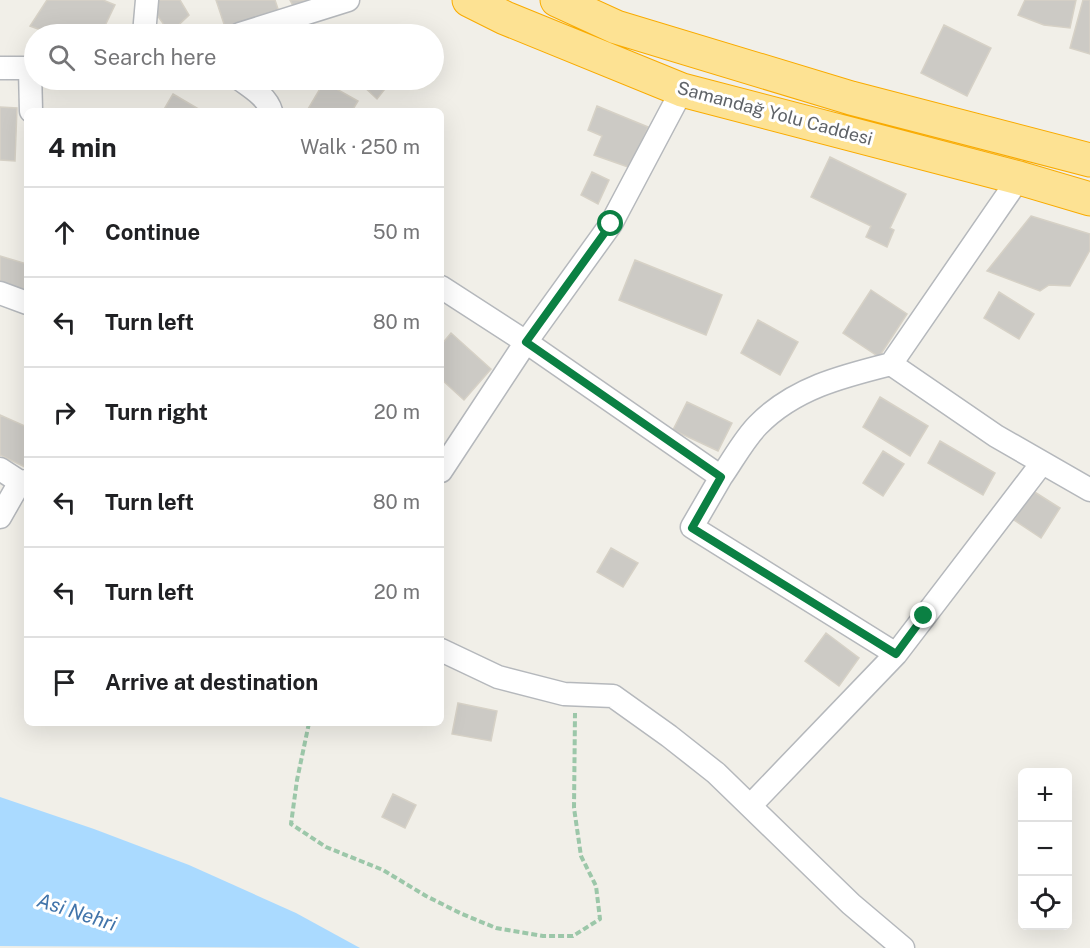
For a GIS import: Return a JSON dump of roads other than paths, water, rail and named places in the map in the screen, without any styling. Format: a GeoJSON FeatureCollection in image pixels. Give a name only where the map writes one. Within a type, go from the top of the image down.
{"type":"FeatureCollection","features":[{"type":"Feature","properties":{"kind":"highway","name":"Samandağ Yolu Caddesi"},"geometry":{"type":"LineString","coordinates":[[470,0],[505,18],[682,90],[1019,178],[1090,199]]}},
{"type":"Feature","properties":{"kind":"highway","name":"Samandağ Yolu Caddesi"},"geometry":{"type":"LineString","coordinates":[[557,0],[616,27],[851,98],[1090,160]]}},
{"type":"Feature","properties":{"kind":"street"},"geometry":{"type":"LineString","coordinates":[[145,24],[147,0]]}},
{"type":"Feature","properties":{"kind":"street"},"geometry":{"type":"LineString","coordinates":[[272,24],[348,0]]}},
{"type":"Feature","properties":{"kind":"street"},"geometry":{"type":"LineString","coordinates":[[0,68],[24,69]]}},
{"type":"Feature","properties":{"kind":"street"},"geometry":{"type":"LineString","coordinates":[[31,108],[32,90]]}},
{"type":"Feature","properties":{"kind":"street"},"geometry":{"type":"LineString","coordinates":[[256,90],[271,108]]}},
{"type":"Feature","properties":{"kind":"street"},"geometry":{"type":"LineString","coordinates":[[444,466],[526,342],[611,224],[682,90]]}},
{"type":"Feature","properties":{"kind":"street"},"geometry":{"type":"LineString","coordinates":[[896,654],[692,528],[721,477],[758,425],[798,394],[847,375],[891,364],[1019,178]]}},
{"type":"Feature","properties":{"kind":"street"},"geometry":{"type":"LineString","coordinates":[[444,289],[526,342],[721,477]]}},
{"type":"Feature","properties":{"kind":"street"},"geometry":{"type":"LineString","coordinates":[[0,293],[24,302]]}},
{"type":"Feature","properties":{"kind":"street"},"geometry":{"type":"LineString","coordinates":[[891,364],[996,436],[1090,490]]}},
{"type":"Feature","properties":{"kind":"street"},"geometry":{"type":"LineString","coordinates":[[750,806],[896,654],[1042,463]]}},
{"type":"Feature","properties":{"kind":"street"},"geometry":{"type":"LineString","coordinates":[[0,469],[23,482],[0,517]]}},
{"type":"Feature","properties":{"kind":"street"},"geometry":{"type":"LineString","coordinates":[[444,651],[498,677],[564,694],[613,696],[716,773],[851,904],[903,948]]}},
{"type":"Feature","properties":{"kind":"water","name":"Asi Nehri"},"geometry":{"type":"Polygon","coordinates":[[[0,797],[189,865],[296,913],[360,948],[0,946],[0,797]]]}}]}
